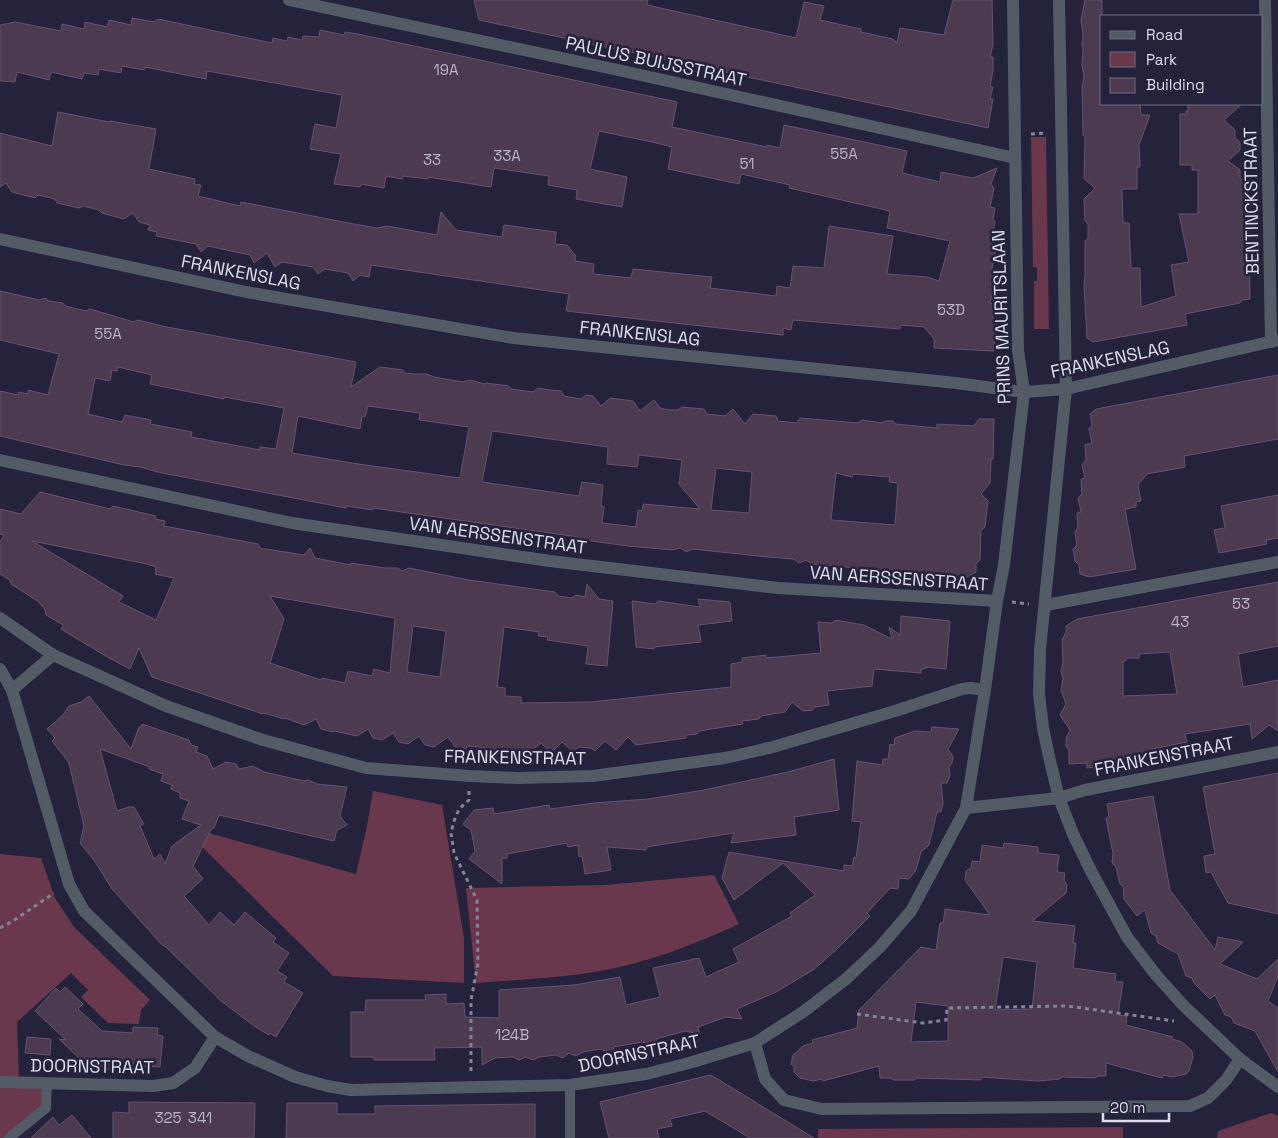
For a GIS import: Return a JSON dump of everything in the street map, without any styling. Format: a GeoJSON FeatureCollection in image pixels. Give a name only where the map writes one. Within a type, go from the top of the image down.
{"type":"FeatureCollection","features":[{"type":"Feature","properties":{"kind":"street","name":"PAULUS BUIJSSTRAAT"},"geometry":{"type":"LineString","coordinates":[[290,0],[1015,158]]}},
{"type":"Feature","properties":{"kind":"street","name":"PRINS MAURITSLAAN"},"geometry":{"type":"LineString","coordinates":[[755,1043],[803,1012],[846,979],[880,947],[911,911],[966,808],[1004,566],[1024,392],[1018,350],[1013,0]]}},
{"type":"Feature","properties":{"kind":"street"},"geometry":{"type":"LineString","coordinates":[[1059,0],[1066,389],[1039,672],[1043,728],[1059,798],[1076,842],[1127,937],[1183,1005],[1240,1059],[1278,1087]]}},
{"type":"Feature","properties":{"kind":"street","name":"BENTINCKSTRAAT"},"geometry":{"type":"LineString","coordinates":[[1265,0],[1274,341]]}},
{"type":"Feature","properties":{"kind":"street","name":"FRANKENSLAG"},"geometry":{"type":"LineString","coordinates":[[0,239],[246,292],[513,338],[956,382],[1024,392],[1066,389],[1274,341]]}},
{"type":"Feature","properties":{"kind":"street","name":"VAN AERSSENSTRAAT"},"geometry":{"type":"LineString","coordinates":[[0,460],[292,523],[540,560],[778,588],[997,602]]}},
{"type":"Feature","properties":{"kind":"street"},"geometry":{"type":"LineString","coordinates":[[1046,605],[1278,562]]}},
{"type":"Feature","properties":{"kind":"street","name":"FRANKENSTRAAT"},"geometry":{"type":"LineString","coordinates":[[0,618],[53,655],[166,706],[263,740],[366,768],[470,776],[518,778],[592,776],[725,758],[772,747],[895,711],[962,688],[985,690]]}},
{"type":"Feature","properties":{"kind":"street"},"geometry":{"type":"LineString","coordinates":[[12,690],[53,655]]}},
{"type":"Feature","properties":{"kind":"street"},"geometry":{"type":"LineString","coordinates":[[0,669],[12,690],[69,884],[84,911],[215,1038]]}},
{"type":"Feature","properties":{"kind":"street","name":"FRANKENSTRAAT"},"geometry":{"type":"LineString","coordinates":[[1059,798],[1085,790],[1278,752]]}},
{"type":"Feature","properties":{"kind":"street"},"geometry":{"type":"LineString","coordinates":[[966,808],[1059,798]]}},
{"type":"Feature","properties":{"kind":"street","name":"DOORNSTRAAT"},"geometry":{"type":"LineString","coordinates":[[0,1082],[154,1086],[173,1083],[195,1068],[215,1038],[248,1056],[295,1077],[327,1086],[351,1090],[570,1085],[646,1074],[755,1043]]}},
{"type":"Feature","properties":{"kind":"street"},"geometry":{"type":"LineString","coordinates":[[755,1043],[765,1079],[784,1100],[822,1109],[1190,1106],[1208,1098],[1226,1080],[1240,1059]]}},
{"type":"Feature","properties":{"kind":"lane"},"geometry":{"type":"LineString","coordinates":[[9,1138],[46,1108],[47,1083]]}},
{"type":"Feature","properties":{"kind":"lane"},"geometry":{"type":"LineString","coordinates":[[570,1085],[570,1138]]}},
{"type":"Feature","properties":{"kind":"path"},"geometry":{"type":"LineString","coordinates":[[1014,135],[1060,132]]}},
{"type":"Feature","properties":{"kind":"path"},"geometry":{"type":"LineString","coordinates":[[997,602],[1046,605]]}},
{"type":"Feature","properties":{"kind":"path"},"geometry":{"type":"LineString","coordinates":[[470,776],[469,800],[459,809],[454,821],[451,838],[454,852],[477,900],[478,963],[472,1000],[470,1088]]}},
{"type":"Feature","properties":{"kind":"path"},"geometry":{"type":"LineString","coordinates":[[0,928],[69,884]]}},
{"type":"Feature","properties":{"kind":"path"},"geometry":{"type":"LineString","coordinates":[[857,1014],[923,1023],[946,1020],[947,1008],[1068,1006],[1207,1027]]}},
{"type":"Feature","properties":{"kind":"green space"},"geometry":{"type":"Polygon","coordinates":[[[1031,137],[1046,137],[1049,329],[1034,329],[1034,281],[1037,281],[1037,267],[1033,267],[1031,137]]]}},
{"type":"Feature","properties":{"kind":"green space"},"geometry":{"type":"Polygon","coordinates":[[[373,791],[442,805],[464,938],[464,983],[333,976],[195,840],[198,830],[356,874],[373,791]]]}},
{"type":"Feature","properties":{"kind":"green space"},"geometry":{"type":"Polygon","coordinates":[[[0,854],[41,858],[55,898],[74,927],[150,1000],[141,1010],[139,1024],[108,1023],[81,997],[88,990],[71,973],[17,1022],[19,1082],[0,1081],[0,854]]]}},
{"type":"Feature","properties":{"kind":"green space"},"geometry":{"type":"Polygon","coordinates":[[[714,875],[739,924],[668,953],[614,969],[566,976],[476,983],[466,888],[605,885],[714,875]]]}},
{"type":"Feature","properties":{"kind":"green space"},"geometry":{"type":"Polygon","coordinates":[[[0,1082],[47,1083],[46,1108],[9,1138],[0,1138],[0,1082]]]}},
{"type":"Feature","properties":{"kind":"green space"},"geometry":{"type":"Polygon","coordinates":[[[1271,1113],[1278,1116],[1278,1138],[1217,1138],[1218,1131],[1271,1113]]]}},
{"type":"Feature","properties":{"kind":"green space"},"geometry":{"type":"Polygon","coordinates":[[[1123,1127],[1123,1138],[818,1138],[818,1129],[1123,1127]]]}},
{"type":"Feature","properties":{"kind":"building"},"geometry":{"type":"Polygon","coordinates":[[[474,0],[648,0],[647,5],[796,38],[804,2],[824,6],[820,20],[861,29],[861,32],[893,39],[897,43],[900,28],[944,35],[953,0],[992,0],[993,45],[990,57],[993,57],[993,71],[990,86],[993,87],[990,99],[993,99],[988,128],[479,20],[474,0]]]}},
{"type":"Feature","properties":{"kind":"building"},"geometry":{"type":"Polygon","coordinates":[[[1085,0],[1102,0],[1102,15],[1100,15],[1100,105],[1140,105],[1141,115],[1150,115],[1139,145],[1140,167],[1137,167],[1137,189],[1122,189],[1123,223],[1129,223],[1131,268],[1140,268],[1141,307],[1176,296],[1171,265],[1189,262],[1179,214],[1198,214],[1198,170],[1192,170],[1192,165],[1180,165],[1180,114],[1186,114],[1188,105],[1241,105],[1224,120],[1235,130],[1235,137],[1240,143],[1240,150],[1228,161],[1240,170],[1240,178],[1245,183],[1246,207],[1249,210],[1250,299],[1242,300],[1240,303],[1185,314],[1187,325],[1093,342],[1087,338],[1084,286],[1085,241],[1088,238],[1088,224],[1085,221],[1084,199],[1095,188],[1084,179],[1085,137],[1083,135],[1082,87],[1084,78],[1081,20],[1085,0]]]}},
{"type":"Feature","properties":{"kind":"building"},"geometry":{"type":"Polygon","coordinates":[[[132,18],[154,22],[158,19],[272,43],[273,38],[287,41],[288,37],[302,40],[303,36],[319,37],[320,30],[344,35],[345,32],[358,34],[677,102],[672,127],[780,148],[784,125],[907,151],[902,173],[940,182],[941,172],[973,178],[997,168],[991,184],[994,188],[990,207],[995,208],[993,219],[995,222],[991,241],[995,242],[994,249],[996,250],[991,273],[996,279],[990,302],[993,305],[993,318],[996,322],[994,351],[934,348],[934,339],[924,327],[900,325],[900,329],[793,320],[791,330],[783,328],[783,335],[566,311],[569,294],[371,265],[369,277],[360,275],[353,281],[348,273],[325,269],[318,274],[313,267],[282,262],[275,267],[267,253],[254,263],[250,255],[208,246],[201,252],[196,244],[156,236],[157,232],[148,230],[150,225],[139,222],[133,213],[124,219],[83,206],[79,208],[57,203],[55,199],[38,195],[35,198],[12,192],[6,183],[0,187],[0,133],[52,146],[58,112],[156,129],[149,169],[195,179],[194,184],[201,185],[198,196],[240,206],[241,202],[377,228],[387,226],[437,235],[441,212],[456,230],[502,237],[504,225],[556,232],[555,244],[567,245],[576,256],[575,261],[594,264],[593,274],[631,278],[633,269],[712,277],[710,288],[776,296],[777,286],[790,288],[793,266],[824,268],[829,226],[893,236],[887,274],[928,277],[939,281],[950,241],[887,228],[890,211],[789,188],[790,185],[741,174],[739,184],[668,169],[672,147],[652,142],[599,131],[590,169],[627,177],[622,207],[576,199],[577,190],[548,185],[549,176],[494,168],[491,187],[428,177],[428,179],[403,176],[402,179],[386,176],[384,188],[361,184],[360,187],[334,184],[341,154],[310,149],[315,124],[336,128],[342,95],[207,71],[206,79],[145,67],[144,70],[122,66],[121,73],[99,69],[98,75],[84,73],[82,79],[51,72],[49,80],[17,72],[15,82],[0,81],[0,25],[15,22],[61,31],[62,24],[84,29],[85,22],[107,27],[109,20],[131,25],[132,18]]]}},
{"type":"Feature","properties":{"kind":"building"},"geometry":{"type":"Polygon","coordinates":[[[0,291],[39,300],[46,298],[48,301],[63,303],[65,306],[86,311],[90,309],[134,322],[138,320],[356,362],[351,387],[380,367],[403,370],[405,373],[427,374],[462,382],[470,380],[484,384],[509,386],[511,389],[533,392],[538,388],[561,391],[564,396],[581,399],[586,395],[593,396],[601,406],[610,398],[633,401],[640,411],[654,400],[660,408],[669,410],[678,410],[682,407],[704,409],[707,414],[725,416],[733,409],[745,424],[753,414],[776,416],[778,421],[797,423],[800,418],[858,423],[862,420],[882,423],[893,421],[895,424],[937,428],[937,424],[974,426],[979,419],[994,419],[990,483],[981,494],[988,501],[985,527],[981,531],[980,560],[976,564],[976,572],[964,579],[857,573],[857,568],[812,564],[806,560],[799,563],[794,559],[692,549],[687,552],[680,548],[673,550],[628,546],[577,539],[578,537],[373,508],[373,510],[346,506],[346,508],[124,465],[0,436],[0,391],[18,395],[19,392],[28,394],[28,390],[48,395],[59,354],[0,340],[0,291]],[[118,367],[117,371],[112,370],[110,381],[95,378],[88,414],[122,422],[125,415],[151,420],[150,424],[192,432],[191,437],[260,450],[260,447],[276,449],[284,408],[224,397],[224,399],[150,384],[152,375],[118,367]],[[368,406],[365,417],[362,416],[360,429],[298,416],[292,453],[460,478],[469,427],[419,420],[420,413],[368,406]],[[492,431],[482,482],[579,496],[582,482],[603,485],[601,506],[604,507],[602,523],[636,527],[638,510],[642,511],[643,504],[700,509],[679,484],[682,460],[639,455],[637,467],[607,464],[608,447],[492,431]],[[716,468],[711,510],[749,513],[752,472],[716,468]],[[836,473],[831,520],[895,525],[898,483],[889,482],[890,477],[853,474],[852,477],[836,473]]]}},
{"type":"Feature","properties":{"kind":"building"},"geometry":{"type":"Polygon","coordinates":[[[1278,375],[1278,439],[1184,456],[1185,467],[1147,474],[1138,485],[1141,501],[1136,502],[1136,507],[1125,509],[1136,569],[1089,577],[1080,574],[1073,549],[1077,545],[1075,532],[1078,528],[1077,513],[1081,512],[1078,498],[1082,494],[1081,479],[1085,478],[1082,465],[1086,460],[1085,445],[1092,443],[1089,429],[1092,425],[1090,414],[1096,409],[1278,375]]]}},
{"type":"Feature","properties":{"kind":"building"},"geometry":{"type":"Polygon","coordinates":[[[40,492],[110,509],[113,506],[156,516],[155,519],[165,521],[164,526],[258,544],[260,548],[304,555],[310,548],[315,558],[351,565],[351,563],[398,568],[402,571],[409,568],[469,580],[555,592],[558,596],[572,598],[576,595],[585,597],[587,584],[599,599],[613,601],[607,666],[586,664],[588,646],[547,640],[548,637],[538,636],[539,632],[504,627],[497,687],[505,688],[505,696],[521,697],[521,703],[591,702],[731,687],[731,664],[742,662],[742,658],[766,655],[766,658],[821,653],[818,622],[832,623],[835,620],[864,625],[892,639],[889,627],[900,635],[901,616],[950,621],[946,669],[925,667],[925,669],[921,669],[921,673],[874,669],[872,686],[827,691],[829,705],[803,711],[792,702],[785,712],[761,716],[759,719],[742,721],[743,724],[699,731],[697,734],[686,735],[686,738],[636,745],[628,737],[616,750],[605,741],[595,751],[591,748],[578,747],[573,752],[562,742],[551,753],[541,743],[532,750],[501,750],[469,746],[465,749],[456,748],[448,737],[434,747],[425,745],[419,736],[408,744],[399,742],[393,733],[382,740],[373,738],[368,729],[357,736],[333,732],[321,729],[316,719],[304,725],[285,718],[263,714],[152,677],[139,648],[130,669],[61,629],[63,625],[46,615],[39,602],[11,584],[10,580],[0,574],[0,542],[4,535],[0,534],[0,509],[21,514],[40,492]],[[32,541],[123,596],[119,602],[156,620],[174,578],[155,574],[156,567],[147,564],[32,541]],[[270,596],[284,619],[270,663],[321,680],[322,678],[345,683],[348,671],[372,676],[374,669],[390,673],[395,618],[270,596]],[[413,626],[407,672],[440,677],[446,631],[413,626]]]}},
{"type":"Feature","properties":{"kind":"building"},"geometry":{"type":"Polygon","coordinates":[[[1278,495],[1278,538],[1266,540],[1267,544],[1219,553],[1214,530],[1225,528],[1221,506],[1278,495]]]}},
{"type":"Feature","properties":{"kind":"building"},"geometry":{"type":"Polygon","coordinates":[[[1278,582],[1278,646],[1238,654],[1243,687],[1278,680],[1278,731],[1269,725],[1252,739],[1250,724],[1185,734],[1187,742],[1152,749],[1153,756],[1087,768],[1087,763],[1069,764],[1069,750],[1066,746],[1066,738],[1070,730],[1060,715],[1066,704],[1061,690],[1063,679],[1061,671],[1063,663],[1062,640],[1066,632],[1066,626],[1077,619],[1278,582]],[[1170,652],[1139,654],[1139,658],[1126,658],[1126,661],[1123,661],[1123,696],[1177,694],[1170,652]]]}},
{"type":"Feature","properties":{"kind":"building"},"geometry":{"type":"Polygon","coordinates":[[[698,599],[730,602],[732,621],[698,625],[701,642],[654,647],[654,649],[636,647],[632,601],[655,604],[658,601],[700,607],[698,599]]]}},
{"type":"Feature","properties":{"kind":"building"},"geometry":{"type":"Polygon","coordinates":[[[89,696],[131,749],[139,727],[142,724],[189,740],[191,745],[198,747],[196,752],[207,756],[213,769],[226,762],[236,764],[239,769],[253,766],[264,772],[304,781],[308,780],[317,784],[347,787],[340,816],[347,825],[337,830],[334,841],[219,815],[193,866],[203,879],[184,896],[209,925],[220,912],[234,925],[245,912],[276,938],[273,942],[289,953],[277,971],[287,977],[284,982],[303,993],[276,1037],[254,1026],[220,1000],[163,946],[112,889],[94,860],[80,843],[84,826],[69,763],[52,741],[55,738],[47,729],[63,715],[69,706],[81,702],[89,696]],[[100,749],[117,811],[134,807],[144,824],[140,826],[154,859],[160,854],[165,864],[172,846],[201,825],[182,819],[189,801],[180,798],[180,793],[171,789],[172,785],[161,781],[163,774],[149,769],[150,767],[100,749]]]}},
{"type":"Feature","properties":{"kind":"building"},"geometry":{"type":"Polygon","coordinates":[[[932,727],[959,729],[948,749],[953,757],[949,767],[950,775],[947,783],[941,783],[943,803],[941,812],[937,812],[929,845],[921,852],[916,870],[909,879],[899,878],[898,889],[890,888],[867,913],[870,916],[813,970],[776,992],[737,1009],[742,1019],[726,1017],[698,1027],[700,1034],[685,1031],[656,1039],[658,1046],[643,1042],[613,1047],[615,1054],[600,1049],[583,1052],[576,1056],[569,1053],[563,1058],[556,1055],[539,1057],[533,1060],[526,1057],[519,1060],[513,1057],[495,1058],[482,1065],[482,1047],[434,1048],[435,1060],[374,1060],[374,1057],[351,1057],[351,1012],[365,1012],[366,1000],[426,1000],[425,995],[446,994],[446,1004],[464,1003],[465,1017],[499,1018],[499,990],[574,985],[620,977],[626,1005],[660,997],[653,968],[699,958],[706,977],[739,962],[733,949],[792,916],[790,913],[815,895],[783,863],[734,900],[722,878],[729,852],[844,871],[844,865],[852,866],[854,857],[856,858],[861,822],[852,821],[857,761],[882,765],[883,759],[888,759],[890,744],[894,745],[895,738],[915,731],[931,732],[932,727]]]}},
{"type":"Feature","properties":{"kind":"building"},"geometry":{"type":"Polygon","coordinates":[[[834,759],[839,810],[794,817],[796,835],[731,843],[734,833],[646,847],[646,850],[607,847],[611,870],[585,874],[582,856],[579,857],[578,845],[568,847],[567,843],[507,854],[507,858],[502,858],[502,884],[469,859],[475,851],[471,830],[463,824],[474,810],[493,808],[494,814],[549,805],[550,809],[594,803],[648,799],[704,790],[788,772],[834,759]]]}},
{"type":"Feature","properties":{"kind":"building"},"geometry":{"type":"Polygon","coordinates":[[[1278,773],[1278,914],[1228,903],[1211,872],[1206,873],[1204,856],[1215,854],[1203,787],[1278,773]]]}},
{"type":"Feature","properties":{"kind":"building"},"geometry":{"type":"Polygon","coordinates":[[[1153,796],[1170,890],[1215,950],[1218,937],[1243,942],[1220,964],[1257,979],[1278,959],[1278,976],[1268,1001],[1278,1008],[1278,1072],[1255,1031],[1234,1023],[1231,1017],[1225,1015],[1215,995],[1210,999],[1194,983],[1192,978],[1186,976],[1178,954],[1158,943],[1156,936],[1151,933],[1145,910],[1137,916],[1124,899],[1123,886],[1120,884],[1116,867],[1112,863],[1113,853],[1106,819],[1109,815],[1107,804],[1153,796]]]}},
{"type":"Feature","properties":{"kind":"building"},"geometry":{"type":"Polygon","coordinates":[[[1004,843],[1038,847],[1038,853],[1059,855],[1057,872],[1065,873],[1066,893],[1032,921],[1075,926],[1073,943],[1076,943],[1073,968],[1116,974],[1115,982],[1123,982],[1118,1015],[1127,1016],[1126,1025],[1173,1037],[1172,1039],[1182,1042],[1192,1051],[1193,1057],[1189,1071],[1186,1074],[1172,1077],[1163,1075],[1162,1078],[1106,1063],[1106,1076],[1095,1078],[1062,1077],[1060,1079],[1038,1081],[981,1077],[981,1080],[916,1078],[915,1080],[893,1080],[891,1078],[880,1078],[879,1066],[823,1081],[822,1079],[813,1081],[800,1078],[794,1072],[794,1067],[791,1064],[793,1055],[803,1046],[813,1043],[812,1040],[857,1028],[859,1010],[921,947],[936,950],[940,923],[943,923],[945,909],[990,915],[965,880],[966,871],[971,868],[972,861],[980,862],[982,845],[1003,848],[1004,843]],[[1003,957],[995,1010],[1032,1009],[1037,962],[1003,957]],[[916,1002],[911,1042],[948,1041],[948,1006],[916,1002]]]}},
{"type":"Feature","properties":{"kind":"building"},"geometry":{"type":"Polygon","coordinates":[[[65,987],[83,1004],[78,1009],[102,1031],[133,1033],[133,1027],[158,1028],[157,1035],[163,1036],[160,1067],[140,1066],[140,1068],[129,1068],[129,1070],[107,1069],[107,1067],[98,1067],[90,1059],[79,1058],[59,1039],[66,1040],[35,1011],[56,988],[60,992],[65,987]]]}},
{"type":"Feature","properties":{"kind":"building"},"geometry":{"type":"Polygon","coordinates":[[[27,1037],[51,1039],[50,1055],[25,1053],[27,1037]]]}},
{"type":"Feature","properties":{"kind":"building"},"geometry":{"type":"Polygon","coordinates":[[[710,1075],[814,1138],[750,1138],[705,1111],[670,1119],[672,1126],[657,1129],[659,1138],[609,1138],[600,1102],[710,1075]]]}},
{"type":"Feature","properties":{"kind":"building"},"geometry":{"type":"Polygon","coordinates":[[[129,1102],[255,1103],[254,1138],[113,1138],[113,1112],[129,1113],[129,1102]]]}},
{"type":"Feature","properties":{"kind":"building"},"geometry":{"type":"Polygon","coordinates":[[[287,1103],[337,1103],[337,1114],[375,1114],[375,1106],[535,1104],[535,1138],[286,1138],[287,1103]]]}},
{"type":"Feature","properties":{"kind":"building"},"geometry":{"type":"Polygon","coordinates":[[[72,1115],[91,1138],[31,1138],[53,1117],[59,1125],[72,1115]]]}}]}
